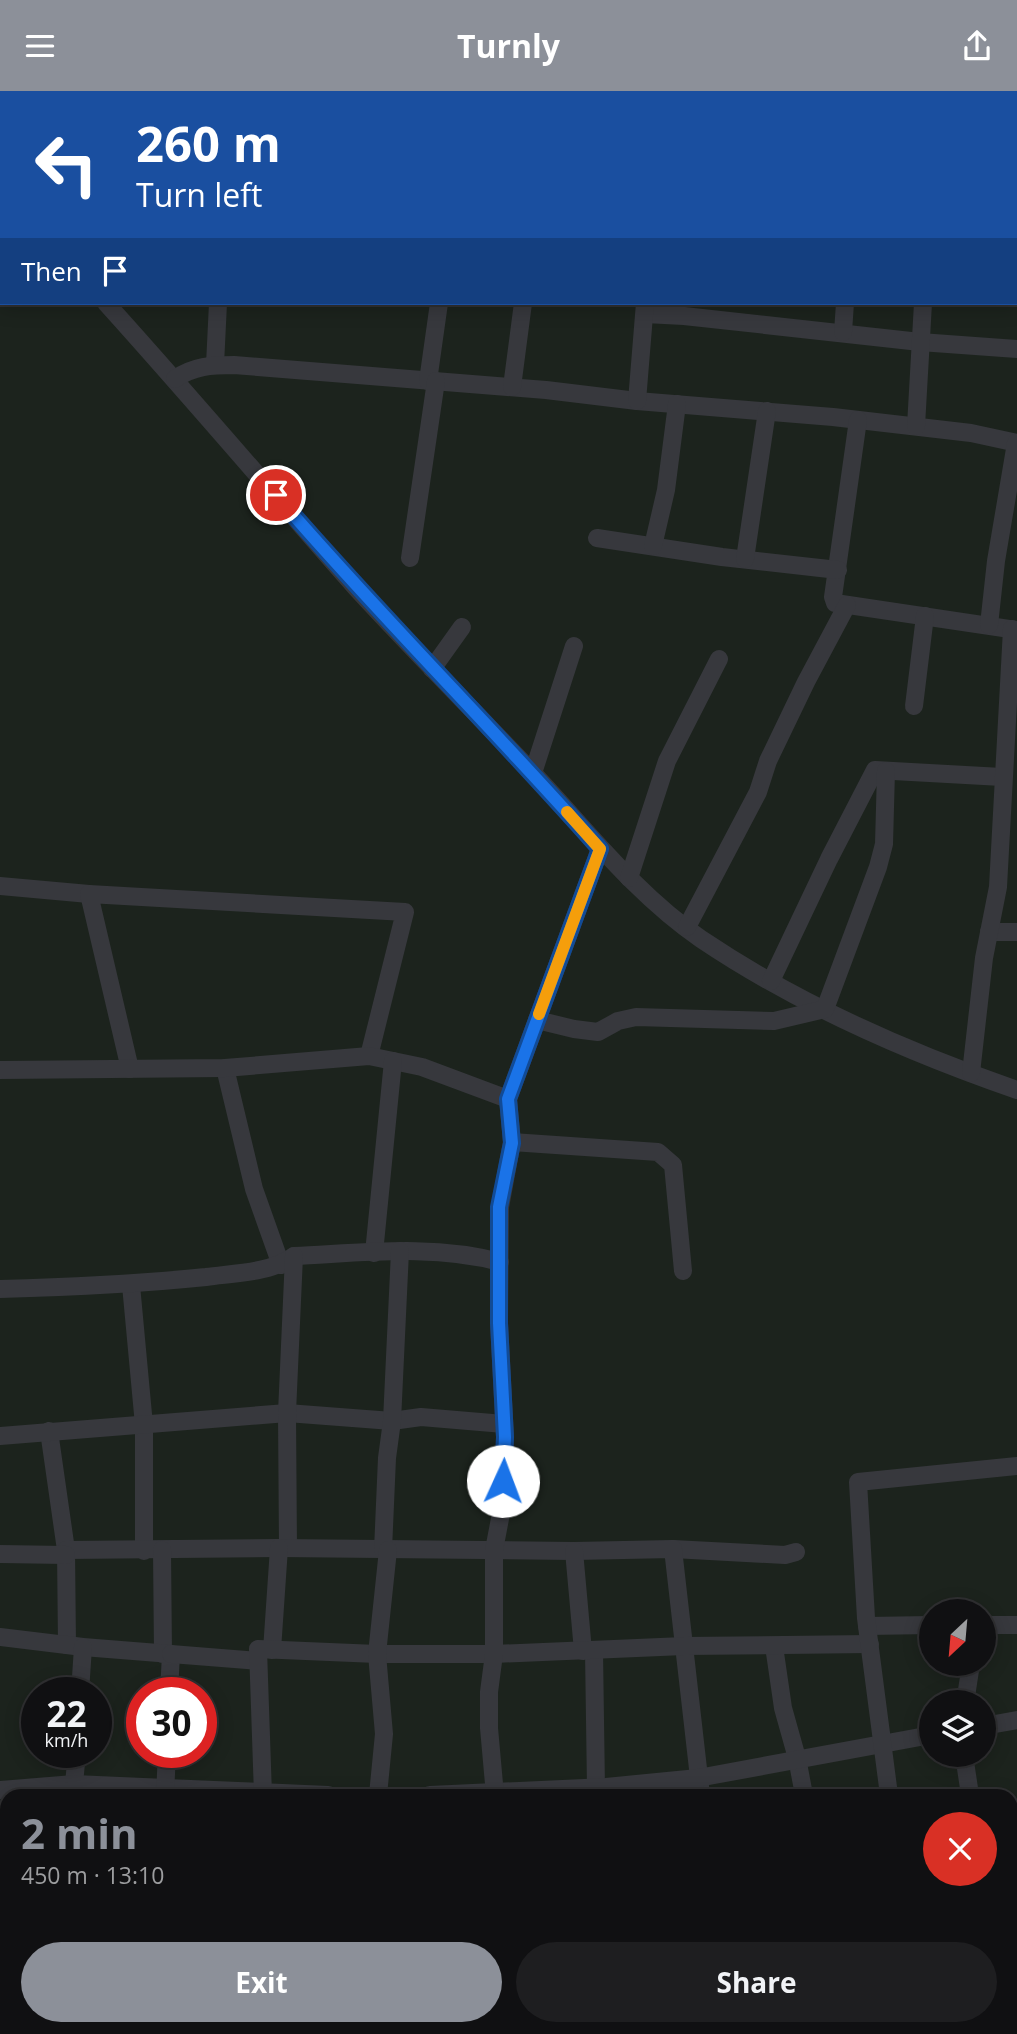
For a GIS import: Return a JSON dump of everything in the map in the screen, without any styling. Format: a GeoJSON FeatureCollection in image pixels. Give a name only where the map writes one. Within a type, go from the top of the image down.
{"type":"FeatureCollection","features":[{"type":"Feature","properties":{"kind":"street"},"geometry":{"type":"LineString","coordinates":[[108,305],[351,582],[629,878],[700,938],[771,981],[825,1009],[971,1073],[1017,1090]]}},
{"type":"Feature","properties":{"kind":"street"},"geometry":{"type":"LineString","coordinates":[[215,365],[218,305]]}},
{"type":"Feature","properties":{"kind":"street"},"geometry":{"type":"LineString","coordinates":[[410,558],[439,305]]}},
{"type":"Feature","properties":{"kind":"street"},"geometry":{"type":"LineString","coordinates":[[512,387],[523,305]]}},
{"type":"Feature","properties":{"kind":"street"},"geometry":{"type":"LineString","coordinates":[[843,332],[845,305]]}},
{"type":"Feature","properties":{"kind":"street"},"geometry":{"type":"LineString","coordinates":[[916,426],[923,305]]}},
{"type":"Feature","properties":{"kind":"street"},"geometry":{"type":"LineString","coordinates":[[637,401],[645,309],[920,342],[1017,349]]}},
{"type":"Feature","properties":{"kind":"street"},"geometry":{"type":"LineString","coordinates":[[175,379],[187,370],[215,365],[512,387],[916,426],[971,433],[1016,443],[996,561],[989,625]]}},
{"type":"Feature","properties":{"kind":"street"},"geometry":{"type":"LineString","coordinates":[[653,546],[666,490],[677,404]]}},
{"type":"Feature","properties":{"kind":"street"},"geometry":{"type":"LineString","coordinates":[[745,559],[767,411]]}},
{"type":"Feature","properties":{"kind":"street"},"geometry":{"type":"LineString","coordinates":[[858,420],[835,603],[1014,629],[998,887],[989,932],[971,1073]]}},
{"type":"Feature","properties":{"kind":"street"},"geometry":{"type":"LineString","coordinates":[[597,538],[838,570]]}},
{"type":"Feature","properties":{"kind":"street"},"geometry":{"type":"LineString","coordinates":[[687,927],[758,792],[768,761],[847,605]]}},
{"type":"Feature","properties":{"kind":"street"},"geometry":{"type":"LineString","coordinates":[[914,706],[925,616]]}},
{"type":"Feature","properties":{"kind":"street"},"geometry":{"type":"LineString","coordinates":[[432,669],[462,627]]}},
{"type":"Feature","properties":{"kind":"street"},"geometry":{"type":"LineString","coordinates":[[533,773],[574,646]]}},
{"type":"Feature","properties":{"kind":"street"},"geometry":{"type":"LineString","coordinates":[[629,878],[667,761],[719,659]]}},
{"type":"Feature","properties":{"kind":"street"},"geometry":{"type":"LineString","coordinates":[[771,981],[875,770],[1007,768]]}},
{"type":"Feature","properties":{"kind":"street"},"geometry":{"type":"LineString","coordinates":[[825,1009],[884,844],[886,771]]}},
{"type":"Feature","properties":{"kind":"street"},"geometry":{"type":"LineString","coordinates":[[494,1789],[489,1692],[494,1654],[494,1550],[503,1503],[504,1424],[499,1323],[499,1207],[512,1143],[508,1099],[600,849]]}},
{"type":"Feature","properties":{"kind":"street"},"geometry":{"type":"LineString","coordinates":[[0,886],[89,894],[405,912],[369,1056]]}},
{"type":"Feature","properties":{"kind":"street"},"geometry":{"type":"LineString","coordinates":[[89,894],[131,1069]]}},
{"type":"Feature","properties":{"kind":"street"},"geometry":{"type":"LineString","coordinates":[[989,932],[1017,932]]}},
{"type":"Feature","properties":{"kind":"street"},"geometry":{"type":"LineString","coordinates":[[537,1020],[598,1032],[618,1021],[636,1017],[774,1021],[825,1009]]}},
{"type":"Feature","properties":{"kind":"street"},"geometry":{"type":"LineString","coordinates":[[0,1070],[225,1068],[369,1056],[422,1067],[508,1099]]}},
{"type":"Feature","properties":{"kind":"street"},"geometry":{"type":"LineString","coordinates":[[374,1252],[393,1061]]}},
{"type":"Feature","properties":{"kind":"street"},"geometry":{"type":"LineString","coordinates":[[225,1068],[254,1189],[288,1261],[284,1548],[272,1650]]}},
{"type":"Feature","properties":{"kind":"street"},"geometry":{"type":"LineString","coordinates":[[512,1143],[658,1152],[673,1165],[683,1271]]}},
{"type":"Feature","properties":{"kind":"street"},"geometry":{"type":"LineString","coordinates":[[379,1789],[384,1734],[377,1654],[386,1550],[387,1458],[393,1421],[400,1251]]}},
{"type":"Feature","properties":{"kind":"street"},"geometry":{"type":"LineString","coordinates":[[0,1289],[131,1285],[238,1273],[288,1261],[374,1252],[476,1255],[500,1262]]}},
{"type":"Feature","properties":{"kind":"street"},"geometry":{"type":"LineString","coordinates":[[131,1285],[153,1551],[168,1677]]}},
{"type":"Feature","properties":{"kind":"street"},"geometry":{"type":"LineString","coordinates":[[0,1436],[287,1413],[393,1421],[421,1417],[504,1424]]}},
{"type":"Feature","properties":{"kind":"street"},"geometry":{"type":"LineString","coordinates":[[49,1431],[66,1553],[78,1677]]}},
{"type":"Feature","properties":{"kind":"street"},"geometry":{"type":"LineString","coordinates":[[889,1789],[868,1635],[858,1482],[1017,1466]]}},
{"type":"Feature","properties":{"kind":"street"},"geometry":{"type":"LineString","coordinates":[[0,1554],[284,1548],[575,1551],[673,1549],[785,1555],[796,1552]]}},
{"type":"Feature","properties":{"kind":"street"},"geometry":{"type":"LineString","coordinates":[[673,1549],[700,1787]]}},
{"type":"Feature","properties":{"kind":"street"},"geometry":{"type":"LineString","coordinates":[[575,1551],[589,1651],[603,1789]]}},
{"type":"Feature","properties":{"kind":"street"},"geometry":{"type":"LineString","coordinates":[[996,1625],[1017,1625]]}},
{"type":"Feature","properties":{"kind":"street"},"geometry":{"type":"LineString","coordinates":[[263,1789],[258,1649],[377,1654],[494,1654],[684,1646],[774,1646],[919,1627]]}},
{"type":"Feature","properties":{"kind":"street"},"geometry":{"type":"LineString","coordinates":[[0,1637],[258,1661]]}},
{"type":"Feature","properties":{"kind":"street"},"geometry":{"type":"LineString","coordinates":[[774,1646],[783,1707],[803,1789]]}},
{"type":"Feature","properties":{"kind":"street"},"geometry":{"type":"LineString","coordinates":[[996,1724],[1017,1720]]}},
{"type":"Feature","properties":{"kind":"street"},"geometry":{"type":"LineString","coordinates":[[635,1789],[700,1787],[797,1758],[919,1736]]}},
{"type":"Feature","properties":{"kind":"street"},"geometry":{"type":"LineString","coordinates":[[966,1767],[969,1789]]}},
{"type":"Feature","properties":{"kind":"street"},"geometry":{"type":"LineString","coordinates":[[74,1784],[75,1768]]}},
{"type":"Feature","properties":{"kind":"street"},"geometry":{"type":"LineString","coordinates":[[165,1789],[166,1768]]}},
{"type":"Feature","properties":{"kind":"street"},"geometry":{"type":"LineString","coordinates":[[50,1789],[74,1784],[139,1789]]}},
{"type":"Feature","properties":{"kind":"shaded area"},"geometry":{"type":"Polygon","coordinates":[[[0,305],[1017,305],[1017,1789],[0,1789],[0,305]]]}},
{"type":"Feature","properties":{"kind":"slow traffic"},"geometry":{"type":"LineString","coordinates":[[539,1014],[600,849],[567,812]]}},
{"type":"Feature","properties":{"kind":"route"},"geometry":{"type":"LineString","coordinates":[[276,495],[360,591],[455,694],[533,773],[600,849],[508,1099],[512,1143],[499,1207],[499,1323],[505,1437],[503,1481]]}}]}
